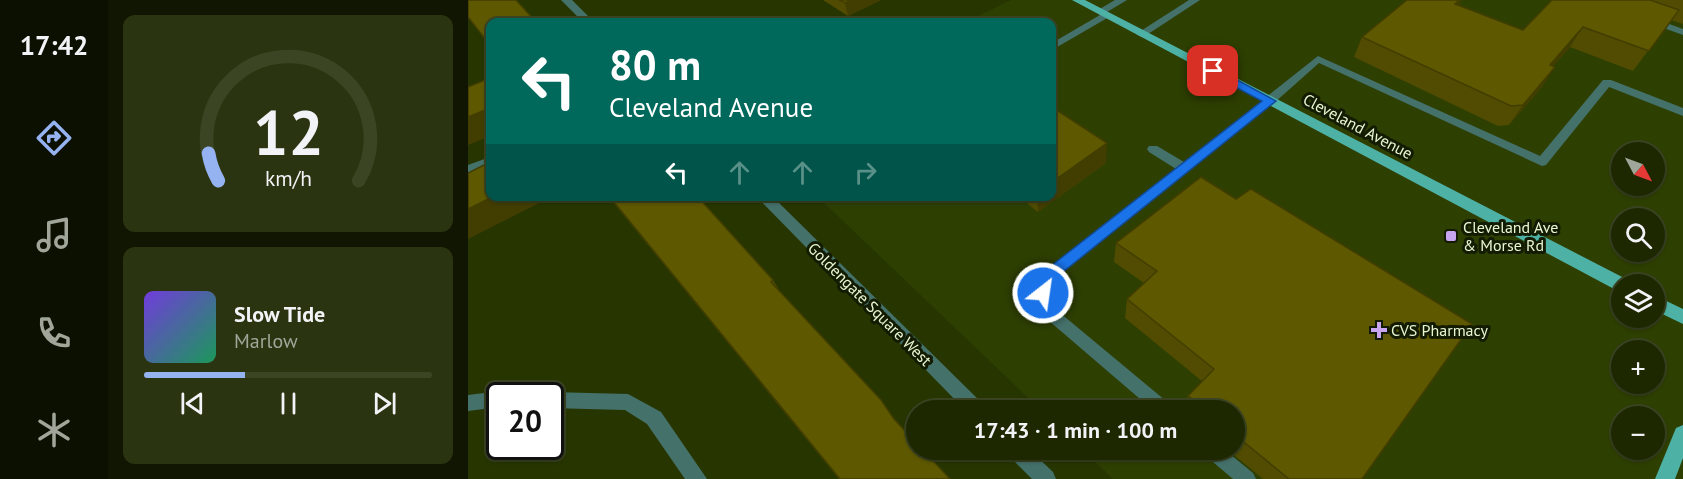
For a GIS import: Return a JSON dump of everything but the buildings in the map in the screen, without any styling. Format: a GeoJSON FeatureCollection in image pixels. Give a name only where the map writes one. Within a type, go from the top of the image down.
{"type":"FeatureCollection","features":[{"type":"Feature","properties":{"kind":"main road","name":"Cleveland Avenue"},"geometry":{"type":"LineString","coordinates":[[1077,0],[1611,279]]}},
{"type":"Feature","properties":{"kind":"main road"},"geometry":{"type":"LineString","coordinates":[[1665,308],[1683,317]]}},
{"type":"Feature","properties":{"kind":"main road"},"geometry":{"type":"LineString","coordinates":[[1665,479],[1683,434]]}},
{"type":"Feature","properties":{"kind":"street"},"geometry":{"type":"LineString","coordinates":[[567,0],[585,18]]}},
{"type":"Feature","properties":{"kind":"street","name":"Goldengate Square West"},"geometry":{"type":"LineString","coordinates":[[768,201],[967,400]]}},
{"type":"Feature","properties":{"kind":"street"},"geometry":{"type":"LineString","coordinates":[[564,400],[628,402],[654,418],[697,479]]}},
{"type":"Feature","properties":{"kind":"street"},"geometry":{"type":"LineString","coordinates":[[468,403],[486,401]]}},
{"type":"Feature","properties":{"kind":"street"},"geometry":{"type":"LineString","coordinates":[[1027,460],[1046,479]]}},
{"type":"Feature","properties":{"kind":"lane"},"geometry":{"type":"LineString","coordinates":[[1056,44],[1122,0]]}},
{"type":"Feature","properties":{"kind":"lane"},"geometry":{"type":"LineString","coordinates":[[1141,33],[1195,0]]}},
{"type":"Feature","properties":{"kind":"lane"},"geometry":{"type":"LineString","coordinates":[[1639,16],[1683,32]]}},
{"type":"Feature","properties":{"kind":"lane"},"geometry":{"type":"LineString","coordinates":[[1153,400],[1046,310],[1043,293],[1047,277],[1270,101],[1318,59],[1542,162],[1607,82],[1683,112]]}},
{"type":"Feature","properties":{"kind":"lane"},"geometry":{"type":"LineString","coordinates":[[1153,149],[1184,168]]}},
{"type":"Feature","properties":{"kind":"lane"},"geometry":{"type":"LineString","coordinates":[[468,170],[486,163]]}},
{"type":"Feature","properties":{"kind":"lane"},"geometry":{"type":"LineString","coordinates":[[1224,460],[1247,479]]}},
{"type":"Feature","properties":{"kind":"shaded area"},"geometry":{"type":"Polygon","coordinates":[[[1011,0],[1683,0],[1683,479],[1113,479],[1093,460],[1245,460],[1245,400],[1030,400],[822,201],[1056,201],[1056,18],[974,18],[1011,0]]]}},
{"type":"Feature","properties":{"kind":"place","name":"Cleveland Ave & Morse Rd"},"geometry":{"type":"Point","coordinates":[1451,236]}},
{"type":"Feature","properties":{"kind":"place","name":"CVS Pharmacy"},"geometry":{"type":"Point","coordinates":[1379,330]}},
{"type":"Feature","properties":{"kind":"route"},"geometry":{"type":"LineString","coordinates":[[1043,293],[1047,277],[1270,101],[1213,71]]}}]}
